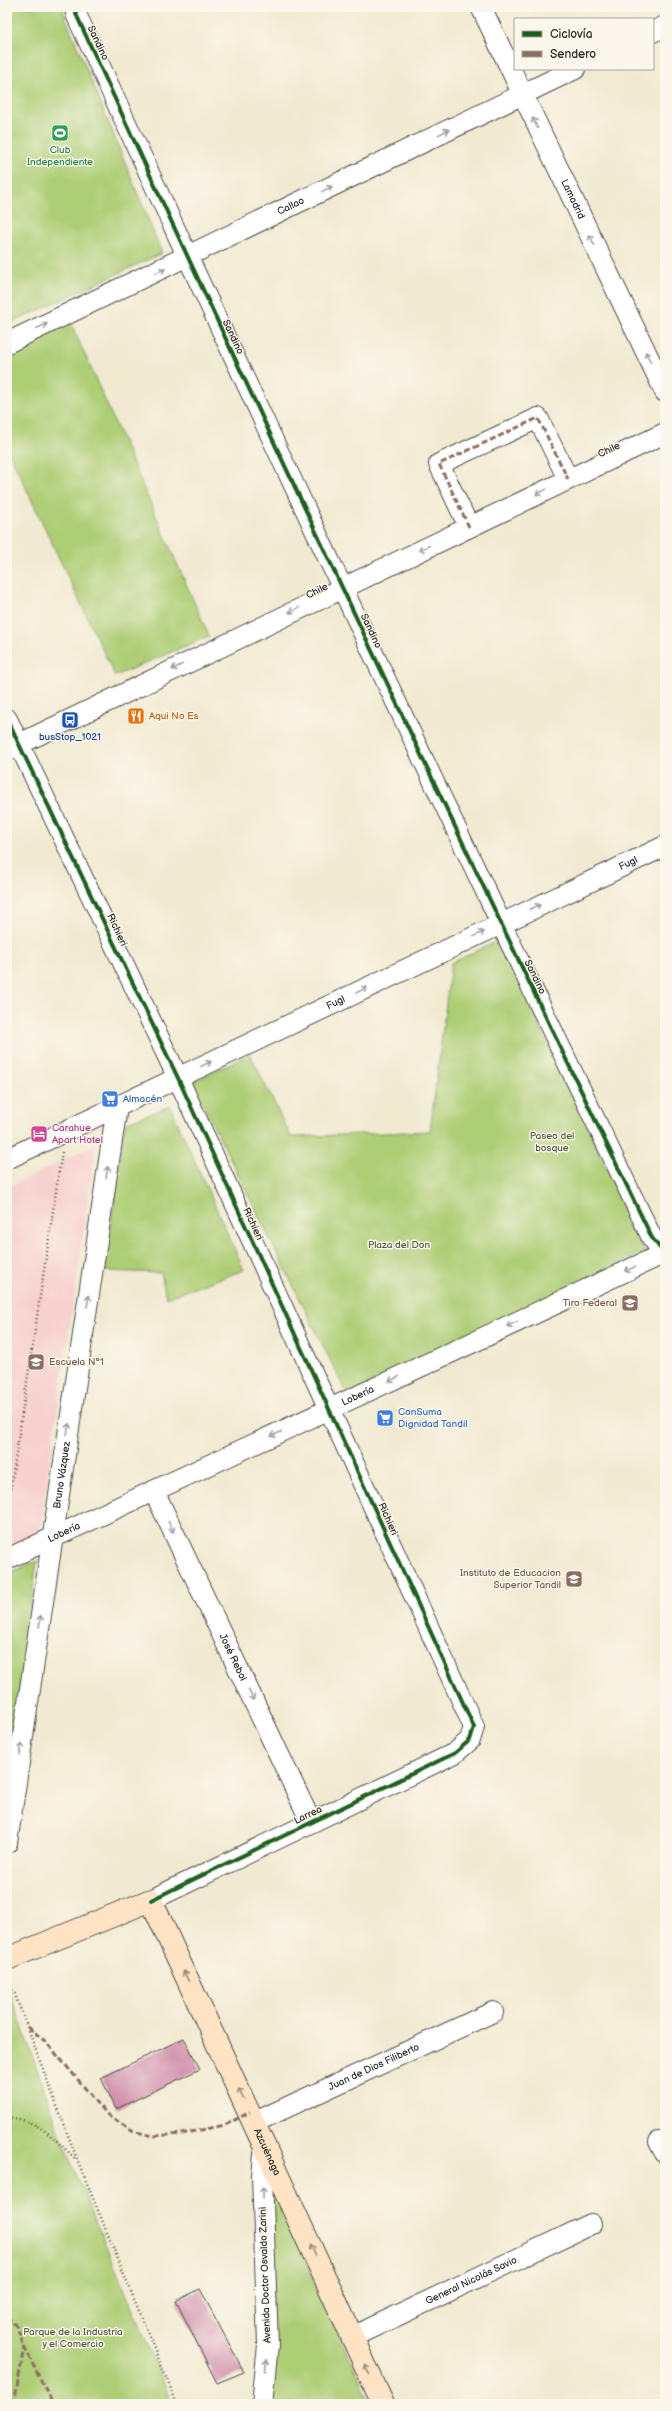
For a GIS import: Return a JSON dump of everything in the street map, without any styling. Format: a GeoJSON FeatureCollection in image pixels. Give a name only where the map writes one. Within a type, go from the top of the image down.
{"type":"FeatureCollection","features":[{"type":"Feature","properties":{"kind":"main road","name":"Larrea"},"geometry":{"type":"LineString","coordinates":[[7,1959],[151,1900]]}},
{"type":"Feature","properties":{"kind":"main road","name":"Azcuénaga"},"geometry":{"type":"LineString","coordinates":[[151,1900],[255,2122],[383,2404]]}},
{"type":"Feature","properties":{"kind":"street","name":"Sandino"},"geometry":{"type":"LineString","coordinates":[[76,7],[76,14],[188,258],[500,924],[652,1238],[665,1254]]}},
{"type":"Feature","properties":{"kind":"street","name":"Lamadrid"},"geometry":{"type":"LineString","coordinates":[[481,7],[521,94],[665,392]]}},
{"type":"Feature","properties":{"kind":"street"},"geometry":{"type":"LineString","coordinates":[[654,32],[665,26]]}},
{"type":"Feature","properties":{"kind":"street","name":"Callao"},"geometry":{"type":"LineString","coordinates":[[7,343],[188,258],[573,70]]}},
{"type":"Feature","properties":{"kind":"street"},"geometry":{"type":"LineString","coordinates":[[469,527],[439,464],[538,418],[568,479]]}},
{"type":"Feature","properties":{"kind":"street","name":"Chile"},"geometry":{"type":"LineString","coordinates":[[13,747],[341,587],[665,433]]}},
{"type":"Feature","properties":{"kind":"street","name":"Richieri"},"geometry":{"type":"LineString","coordinates":[[7,718],[13,747],[178,1078],[474,1727],[470,1740]]}},
{"type":"Feature","properties":{"kind":"street","name":"Fugl"},"geometry":{"type":"LineString","coordinates":[[7,1160],[665,846]]}},
{"type":"Feature","properties":{"kind":"street","name":"Bruno Vázquez"},"geometry":{"type":"LineString","coordinates":[[7,1844],[117,1107]]}},
{"type":"Feature","properties":{"kind":"street","name":"Lobería"},"geometry":{"type":"LineString","coordinates":[[7,1559],[665,1254]]}},
{"type":"Feature","properties":{"kind":"street","name":"José Rebol"},"geometry":{"type":"LineString","coordinates":[[154,1492],[311,1822]]}},
{"type":"Feature","properties":{"kind":"street","name":"Larrea"},"geometry":{"type":"LineString","coordinates":[[151,1900],[455,1753],[470,1740]]}},
{"type":"Feature","properties":{"kind":"street","name":"Juan de Dios Filiberto"},"geometry":{"type":"LineString","coordinates":[[255,2122],[493,2012]]}},
{"type":"Feature","properties":{"kind":"street","name":"Avenida Doctor Osvaldo Zarini"},"geometry":{"type":"LineString","coordinates":[[262,2404],[268,2345],[262,2175],[265,2145]]}},
{"type":"Feature","properties":{"kind":"street","name":"General Nicolás Savio"},"geometry":{"type":"LineString","coordinates":[[352,2336],[591,2224]]}},
{"type":"Feature","properties":{"kind":"path"},"geometry":{"type":"LineString","coordinates":[[7,1513],[65,1132]]}},
{"type":"Feature","properties":{"kind":"path"},"geometry":{"type":"LineString","coordinates":[[7,1984],[14,1992],[77,2159],[177,2404]]}},
{"type":"Feature","properties":{"kind":"path"},"geometry":{"type":"LineString","coordinates":[[7,2117],[36,2124],[77,2159]]}},
{"type":"Feature","properties":{"kind":"shaded area","name":"Escuela N°1"},"geometry":{"type":"Polygon","coordinates":[[[96,1144],[39,1537],[7,1550],[7,1188],[96,1144]]]}},
{"type":"Feature","properties":{"kind":"green space","name":"Club Independiente"},"geometry":{"type":"Polygon","coordinates":[[[7,7],[64,7],[64,14],[162,253],[7,325],[7,7]]]}},
{"type":"Feature","properties":{"kind":"green space"},"geometry":{"type":"Polygon","coordinates":[[[70,321],[209,636],[115,676],[7,448],[7,350],[70,321]]]}},
{"type":"Feature","properties":{"kind":"green space","name":"Plaza del Don"},"geometry":{"type":"Polygon","coordinates":[[[500,940],[645,1252],[347,1394],[192,1082],[250,1054],[291,1137],[430,1131],[451,963],[500,940]]]}},
{"type":"Feature","properties":{"kind":"green space"},"geometry":{"type":"Polygon","coordinates":[[[170,1106],[244,1270],[166,1298],[161,1273],[104,1271],[125,1123],[170,1106]]]}},
{"type":"Feature","properties":{"kind":"green space"},"geometry":{"type":"Polygon","coordinates":[[[37,1561],[7,1781],[7,1574],[37,1561]]]}},
{"type":"Feature","properties":{"kind":"green space","name":"Parque de la Industria y el Comercio"},"geometry":{"type":"Polygon","coordinates":[[[7,1991],[11,1996],[66,2150],[172,2404],[7,2404],[7,1991]]]}},
{"type":"Feature","properties":{"kind":"green space"},"geometry":{"type":"Polygon","coordinates":[[[268,2178],[371,2404],[272,2404],[268,2178]]]}},
{"type":"Feature","properties":{"kind":"building"},"geometry":{"type":"Polygon","coordinates":[[[184,2038],[200,2069],[116,2109],[101,2078],[184,2038]]]}},
{"type":"Feature","properties":{"kind":"building"},"geometry":{"type":"Polygon","coordinates":[[[200,2289],[244,2372],[217,2383],[176,2301],[200,2289]]]}},
{"type":"Feature","properties":{"kind":"marked path"},"geometry":{"type":"LineString","coordinates":[[469,527],[439,464],[538,418],[568,479]]}},
{"type":"Feature","properties":{"kind":"marked path"},"geometry":{"type":"LineString","coordinates":[[28,2027],[46,2042],[107,2114],[132,2131],[154,2136],[182,2134],[225,2125],[250,2112]]}},
{"type":"Feature","properties":{"kind":"marked path"},"geometry":{"type":"LineString","coordinates":[[7,2316],[17,2327],[24,2347],[53,2404]]}},
{"type":"Feature","properties":{"kind":"marked path"},"geometry":{"type":"LineString","coordinates":[[14,2404],[24,2347]]}},
{"type":"Feature","properties":{"kind":"cycle path"},"geometry":{"type":"LineString","coordinates":[[76,7],[76,14],[361,628],[652,1238],[665,1254]]}},
{"type":"Feature","properties":{"kind":"cycle path"},"geometry":{"type":"LineString","coordinates":[[7,719],[178,1078],[474,1727],[470,1740],[455,1753],[151,1900]]}},
{"type":"Feature","properties":{"kind":"place","name":"Club Independiente"},"geometry":{"type":"Point","coordinates":[60,133]}},
{"type":"Feature","properties":{"kind":"place","name":"Aqui No Es"},"geometry":{"type":"Point","coordinates":[136,716]}},
{"type":"Feature","properties":{"kind":"place","name":"busStop_1021"},"geometry":{"type":"Point","coordinates":[70,720]}},
{"type":"Feature","properties":{"kind":"place","name":"Almacén"},"geometry":{"type":"Point","coordinates":[110,1099]}},
{"type":"Feature","properties":{"kind":"place","name":"Carahue Apart Hotel"},"geometry":{"type":"Point","coordinates":[39,1134]}},
{"type":"Feature","properties":{"kind":"place","name":"Tiro Federal"},"geometry":{"type":"Point","coordinates":[630,1303]}},
{"type":"Feature","properties":{"kind":"place","name":"Escuela N°1"},"geometry":{"type":"Point","coordinates":[36,1362]}},
{"type":"Feature","properties":{"kind":"place","name":"ConSuma Dignidad Tandil"},"geometry":{"type":"Point","coordinates":[385,1418]}},
{"type":"Feature","properties":{"kind":"place","name":"Instituto de Educacion Superior Tandil"},"geometry":{"type":"Point","coordinates":[574,1579]}},
{"type":"Feature","properties":{"kind":"park label","name":"Paseo del bosque"},"geometry":{"type":"Point","coordinates":[552,1142]}}]}
